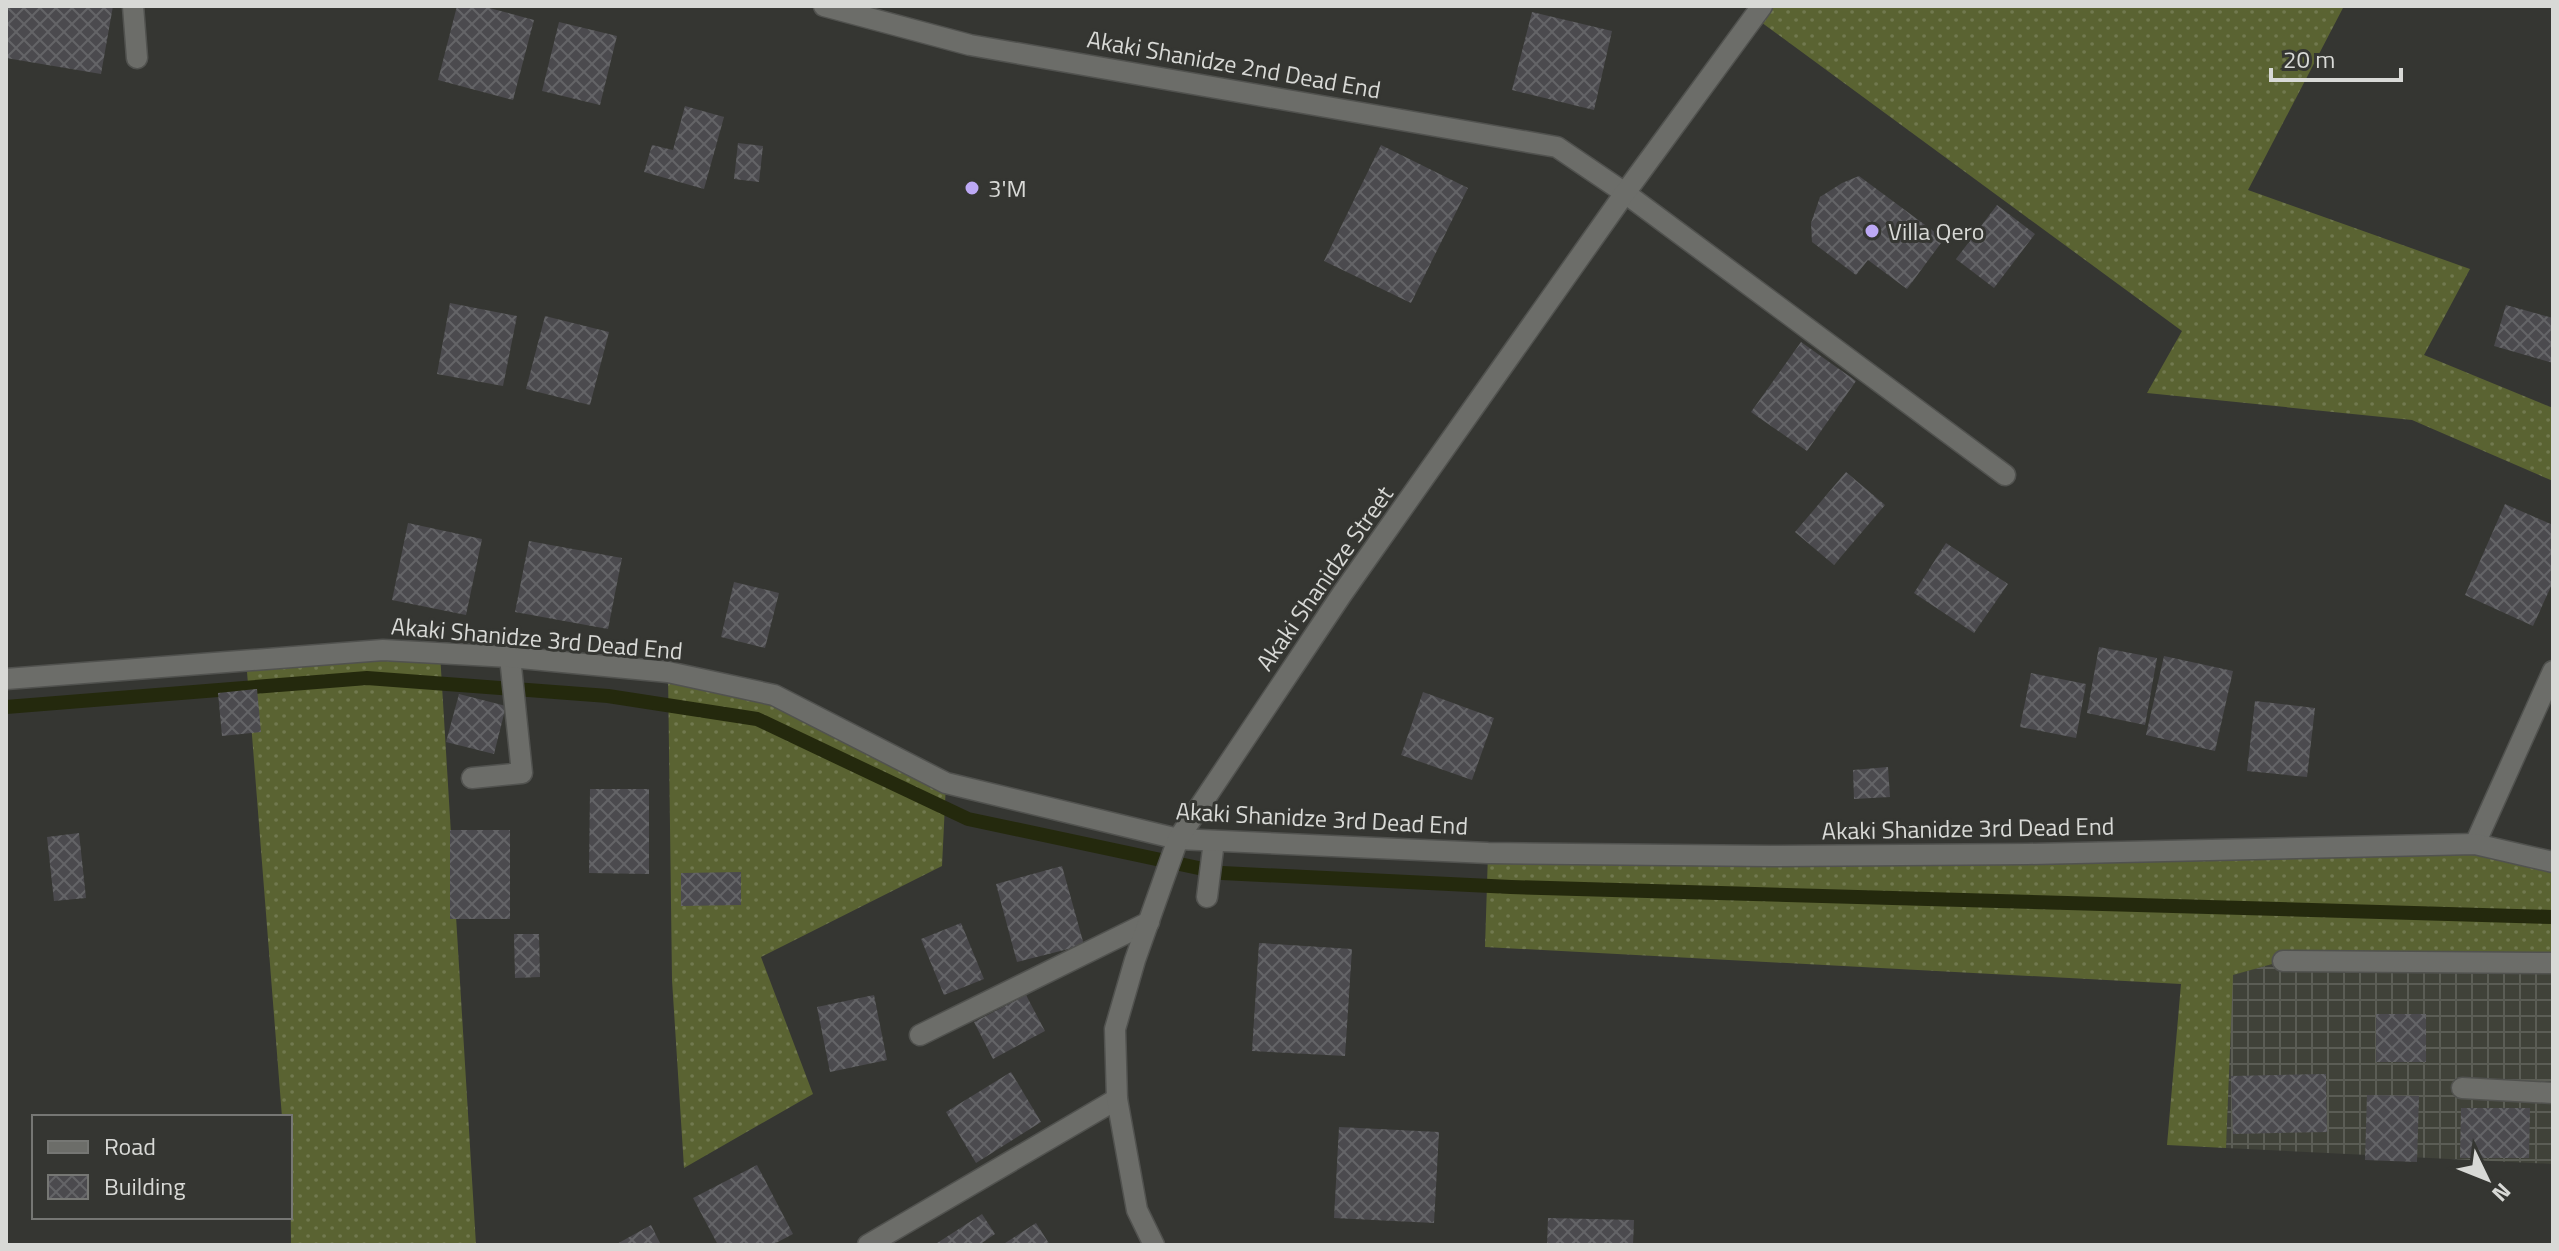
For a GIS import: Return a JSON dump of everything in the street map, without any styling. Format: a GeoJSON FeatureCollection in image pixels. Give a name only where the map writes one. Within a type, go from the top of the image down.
{"type":"FeatureCollection","features":[{"type":"Feature","properties":{"kind":"street"},"geometry":{"type":"LineString","coordinates":[[133,6],[137,58]]}},
{"type":"Feature","properties":{"kind":"street","name":"Akaki Shanidze 2nd Dead End"},"geometry":{"type":"LineString","coordinates":[[824,6],[970,45],[1557,147],[1625,193],[2005,475]]}},
{"type":"Feature","properties":{"kind":"street","name":"Akaki Shanidze Street"},"geometry":{"type":"LineString","coordinates":[[1154,1245],[1137,1210],[1117,1099],[1115,1029],[1178,839],[1342,594],[1625,193],[1762,6]]}},
{"type":"Feature","properties":{"kind":"street","name":"Akaki Shanidze 3rd Dead End"},"geometry":{"type":"LineString","coordinates":[[6,679],[383,650],[510,657],[668,672],[774,695],[946,783],[1178,839],[1488,853],[1771,856],[2044,854],[2475,844],[2553,862]]}},
{"type":"Feature","properties":{"kind":"street"},"geometry":{"type":"LineString","coordinates":[[472,778],[522,773],[510,657]]}},
{"type":"Feature","properties":{"kind":"street"},"geometry":{"type":"LineString","coordinates":[[2475,844],[2553,671]]}},
{"type":"Feature","properties":{"kind":"street"},"geometry":{"type":"LineString","coordinates":[[1207,897],[1214,841]]}},
{"type":"Feature","properties":{"kind":"street"},"geometry":{"type":"LineString","coordinates":[[920,1035],[1149,922]]}},
{"type":"Feature","properties":{"kind":"street"},"geometry":{"type":"LineString","coordinates":[[2283,961],[2553,963]]}},
{"type":"Feature","properties":{"kind":"street"},"geometry":{"type":"LineString","coordinates":[[2462,1088],[2553,1093]]}},
{"type":"Feature","properties":{"kind":"street"},"geometry":{"type":"LineString","coordinates":[[868,1245],[1117,1099]]}},
{"type":"Feature","properties":{"kind":"shaded area"},"geometry":{"type":"Polygon","coordinates":[[[2283,961],[2553,963],[2553,1164],[2226,1148],[2232,975],[2283,961]]]}},
{"type":"Feature","properties":{"kind":"green space"},"geometry":{"type":"Polygon","coordinates":[[[1762,6],[2344,6],[2248,190],[2470,269],[2424,355],[2553,408],[2553,481],[2412,420],[2147,393],[2182,331],[1754,17],[1762,6]]]}},
{"type":"Feature","properties":{"kind":"green space"},"geometry":{"type":"Polygon","coordinates":[[[440,653],[476,1245],[291,1245],[292,1115],[282,1115],[246,659],[440,653]]]}},
{"type":"Feature","properties":{"kind":"green space"},"geometry":{"type":"Polygon","coordinates":[[[668,672],[774,695],[946,783],[942,866],[761,957],[813,1094],[684,1168],[672,980],[668,672]]]}},
{"type":"Feature","properties":{"kind":"green space"},"geometry":{"type":"Polygon","coordinates":[[[2475,844],[2553,862],[2553,963],[2283,961],[2233,975],[2226,1148],[2167,1145],[2181,984],[1485,947],[1488,853],[2475,844]]]}},
{"type":"Feature","properties":{"kind":"building"},"geometry":{"type":"Polygon","coordinates":[[[6,6],[113,6],[101,74],[6,58],[6,6]]]}},
{"type":"Feature","properties":{"kind":"building"},"geometry":{"type":"Polygon","coordinates":[[[457,6],[482,6],[534,20],[513,100],[438,80],[457,6]]]}},
{"type":"Feature","properties":{"kind":"building"},"geometry":{"type":"Polygon","coordinates":[[[1532,12],[1612,31],[1594,110],[1512,90],[1532,12]]]}},
{"type":"Feature","properties":{"kind":"building"},"geometry":{"type":"Polygon","coordinates":[[[559,22],[617,36],[600,105],[542,91],[559,22]]]}},
{"type":"Feature","properties":{"kind":"building"},"geometry":{"type":"Polygon","coordinates":[[[685,106],[724,117],[704,189],[644,172],[652,145],[673,150],[685,106]]]}},
{"type":"Feature","properties":{"kind":"building"},"geometry":{"type":"Polygon","coordinates":[[[738,143],[763,146],[759,182],[734,179],[738,143]]]}},
{"type":"Feature","properties":{"kind":"building"},"geometry":{"type":"Polygon","coordinates":[[[1381,145],[1468,188],[1411,303],[1324,261],[1381,145]]]}},
{"type":"Feature","properties":{"kind":"building","name":"Villa Qero"},"geometry":{"type":"Polygon","coordinates":[[[1859,176],[1944,239],[1907,289],[1868,260],[1856,275],[1812,242],[1811,223],[1820,197],[1859,176]]]}},
{"type":"Feature","properties":{"kind":"building"},"geometry":{"type":"Polygon","coordinates":[[[1997,205],[2035,234],[1994,288],[1956,259],[1997,205]]]}},
{"type":"Feature","properties":{"kind":"building"},"geometry":{"type":"Polygon","coordinates":[[[450,303],[517,316],[503,386],[437,374],[450,303]]]}},
{"type":"Feature","properties":{"kind":"building"},"geometry":{"type":"Polygon","coordinates":[[[2506,305],[2553,318],[2553,363],[2494,346],[2506,305]]]}},
{"type":"Feature","properties":{"kind":"building"},"geometry":{"type":"Polygon","coordinates":[[[545,316],[609,332],[590,405],[526,389],[545,316]]]}},
{"type":"Feature","properties":{"kind":"building"},"geometry":{"type":"Polygon","coordinates":[[[1801,342],[1856,381],[1807,451],[1751,412],[1801,342]]]}},
{"type":"Feature","properties":{"kind":"building"},"geometry":{"type":"Polygon","coordinates":[[[1846,472],[1885,505],[1834,565],[1795,532],[1846,472]]]}},
{"type":"Feature","properties":{"kind":"building"},"geometry":{"type":"Polygon","coordinates":[[[2505,504],[2553,525],[2553,582],[2533,626],[2465,595],[2505,504]]]}},
{"type":"Feature","properties":{"kind":"building"},"geometry":{"type":"Polygon","coordinates":[[[408,523],[482,539],[466,615],[392,600],[408,523]]]}},
{"type":"Feature","properties":{"kind":"building"},"geometry":{"type":"Polygon","coordinates":[[[529,541],[622,558],[608,629],[515,612],[529,541]]]}},
{"type":"Feature","properties":{"kind":"building"},"geometry":{"type":"Polygon","coordinates":[[[1946,543],[2008,584],[1974,633],[1914,593],[1946,543]]]}},
{"type":"Feature","properties":{"kind":"building"},"geometry":{"type":"Polygon","coordinates":[[[734,582],[779,593],[765,648],[721,637],[734,582]]]}},
{"type":"Feature","properties":{"kind":"building"},"geometry":{"type":"Polygon","coordinates":[[[2099,647],[2157,658],[2145,725],[2087,713],[2099,647]]]}},
{"type":"Feature","properties":{"kind":"building"},"geometry":{"type":"Polygon","coordinates":[[[2164,656],[2233,671],[2215,751],[2146,735],[2164,656]]]}},
{"type":"Feature","properties":{"kind":"building"},"geometry":{"type":"Polygon","coordinates":[[[2031,673],[2086,684],[2076,738],[2020,727],[2031,673]]]}},
{"type":"Feature","properties":{"kind":"building"},"geometry":{"type":"Polygon","coordinates":[[[257,689],[261,732],[222,736],[218,693],[257,689]]]}},
{"type":"Feature","properties":{"kind":"building"},"geometry":{"type":"Polygon","coordinates":[[[1423,692],[1494,718],[1472,780],[1401,755],[1423,692]]]}},
{"type":"Feature","properties":{"kind":"building"},"geometry":{"type":"Polygon","coordinates":[[[459,694],[506,706],[494,754],[446,742],[459,694]]]}},
{"type":"Feature","properties":{"kind":"building"},"geometry":{"type":"Polygon","coordinates":[[[2255,701],[2315,708],[2307,777],[2247,771],[2255,701]]]}},
{"type":"Feature","properties":{"kind":"building"},"geometry":{"type":"Polygon","coordinates":[[[1888,767],[1890,797],[1854,799],[1853,770],[1888,767]]]}},
{"type":"Feature","properties":{"kind":"building"},"geometry":{"type":"Polygon","coordinates":[[[590,789],[649,789],[649,874],[589,873],[590,789]]]}},
{"type":"Feature","properties":{"kind":"building"},"geometry":{"type":"Polygon","coordinates":[[[450,830],[510,830],[510,919],[450,919],[450,830]]]}},
{"type":"Feature","properties":{"kind":"building"},"geometry":{"type":"Polygon","coordinates":[[[79,833],[86,898],[54,901],[47,837],[79,833]]]}},
{"type":"Feature","properties":{"kind":"building"},"geometry":{"type":"Polygon","coordinates":[[[1062,866],[1084,945],[1017,962],[996,884],[1062,866]]]}},
{"type":"Feature","properties":{"kind":"building"},"geometry":{"type":"Polygon","coordinates":[[[741,872],[741,905],[681,906],[681,873],[741,872]]]}},
{"type":"Feature","properties":{"kind":"building"},"geometry":{"type":"Polygon","coordinates":[[[961,923],[984,979],[944,995],[921,939],[961,923]]]}},
{"type":"Feature","properties":{"kind":"building"},"geometry":{"type":"Polygon","coordinates":[[[514,934],[539,934],[540,977],[515,978],[514,934]]]}},
{"type":"Feature","properties":{"kind":"building"},"geometry":{"type":"Polygon","coordinates":[[[1259,943],[1352,949],[1345,1056],[1252,1051],[1259,943]]]}},
{"type":"Feature","properties":{"kind":"building"},"geometry":{"type":"Polygon","coordinates":[[[874,995],[887,1060],[830,1072],[817,1007],[874,995]]]}},
{"type":"Feature","properties":{"kind":"building"},"geometry":{"type":"Polygon","coordinates":[[[1026,995],[1045,1031],[993,1059],[974,1022],[1026,995]]]}},
{"type":"Feature","properties":{"kind":"building"},"geometry":{"type":"Polygon","coordinates":[[[2376,1014],[2426,1014],[2426,1062],[2376,1062],[2376,1014]]]}},
{"type":"Feature","properties":{"kind":"building"},"geometry":{"type":"Polygon","coordinates":[[[1011,1072],[1041,1122],[976,1163],[946,1112],[1011,1072]]]}},
{"type":"Feature","properties":{"kind":"building"},"geometry":{"type":"Polygon","coordinates":[[[2326,1074],[2327,1132],[2233,1134],[2231,1076],[2326,1074]]]}},
{"type":"Feature","properties":{"kind":"building"},"geometry":{"type":"Polygon","coordinates":[[[2367,1095],[2419,1096],[2417,1162],[2365,1160],[2367,1095]]]}},
{"type":"Feature","properties":{"kind":"building"},"geometry":{"type":"Polygon","coordinates":[[[2461,1108],[2530,1108],[2529,1158],[2460,1158],[2461,1108]]]}},
{"type":"Feature","properties":{"kind":"building"},"geometry":{"type":"Polygon","coordinates":[[[1339,1127],[1439,1132],[1434,1223],[1334,1218],[1339,1127]]]}},
{"type":"Feature","properties":{"kind":"building"},"geometry":{"type":"Polygon","coordinates":[[[757,1165],[793,1234],[772,1245],[718,1245],[693,1198],[757,1165]]]}},
{"type":"Feature","properties":{"kind":"building"},"geometry":{"type":"Polygon","coordinates":[[[982,1214],[995,1234],[979,1245],[934,1245],[982,1214]]]}},
{"type":"Feature","properties":{"kind":"building"},"geometry":{"type":"Polygon","coordinates":[[[1548,1218],[1634,1220],[1633,1245],[1547,1245],[1548,1218]]]}},
{"type":"Feature","properties":{"kind":"building"},"geometry":{"type":"Polygon","coordinates":[[[1036,1223],[1050,1245],[1002,1245],[1036,1223]]]}},
{"type":"Feature","properties":{"kind":"building"},"geometry":{"type":"Polygon","coordinates":[[[651,1225],[661,1245],[615,1245],[651,1225]]]}},
{"type":"Feature","properties":{"kind":"waterway"},"geometry":{"type":"LineString","coordinates":[[6,707],[367,678],[608,696],[757,719],[968,819],[1222,873],[1511,887],[2553,917]]}},
{"type":"Feature","properties":{"kind":"place","name":"3'M"},"geometry":{"type":"Point","coordinates":[972,188]}},
{"type":"Feature","properties":{"kind":"place","name":"Villa Qero"},"geometry":{"type":"Point","coordinates":[1872,231]}}]}
